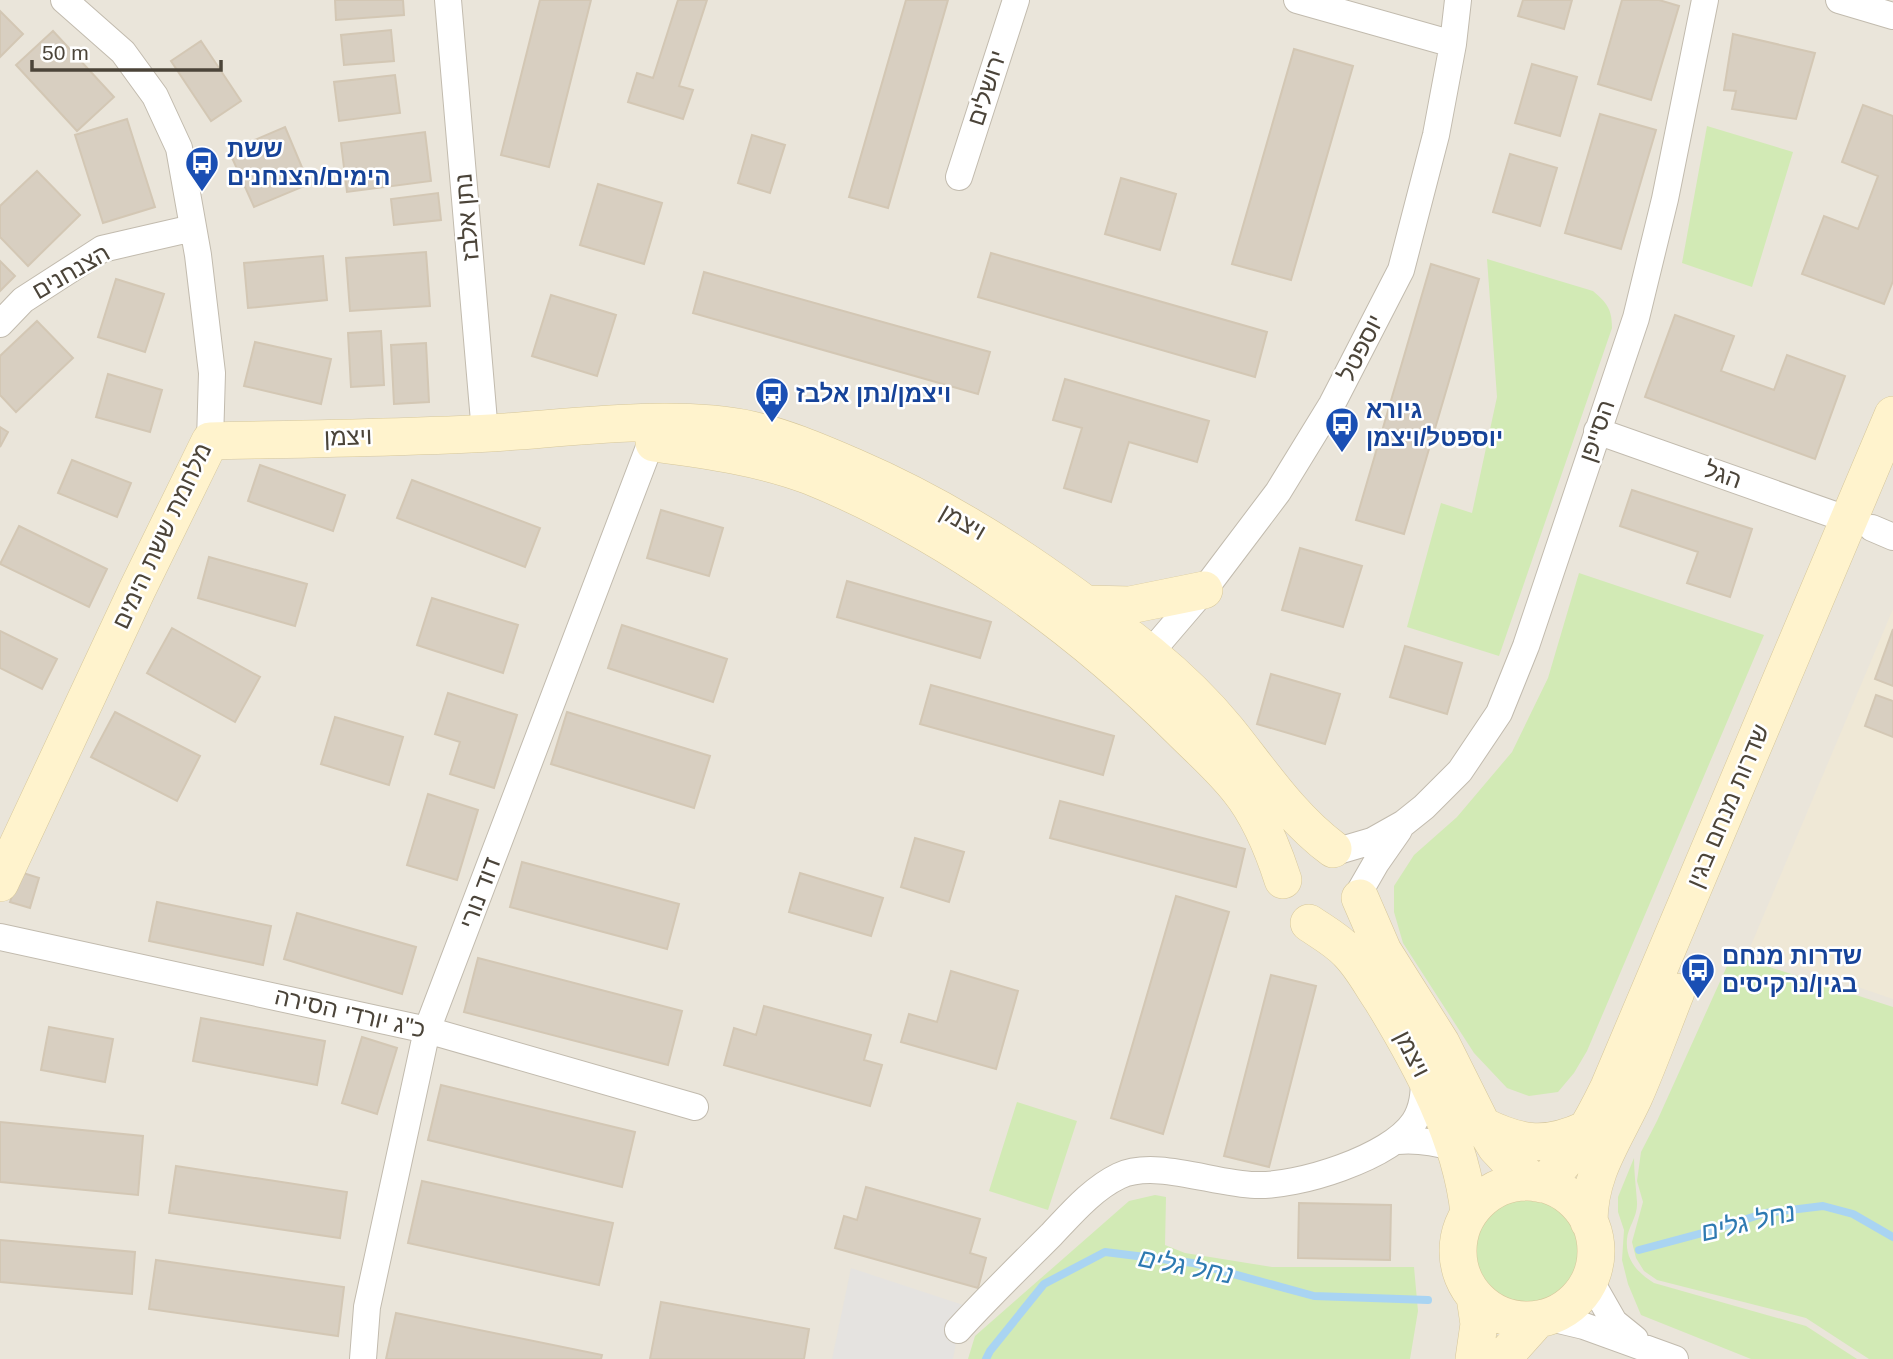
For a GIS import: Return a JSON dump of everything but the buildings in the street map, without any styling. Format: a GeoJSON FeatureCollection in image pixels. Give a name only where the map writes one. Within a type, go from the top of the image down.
{"type":"FeatureCollection","features":[{"type":"Feature","properties":{"kind":"street","name":"מלחמת ששת הימים"},"geometry":{"type":"LineString","coordinates":[[0,883],[137,590],[210,442],[212,373],[179,148],[155,96],[123,52],[64,0]]}},
{"type":"Feature","properties":{"kind":"street","name":"נתן אלבז"},"geometry":{"type":"LineString","coordinates":[[448,0],[485,433]]}},
{"type":"Feature","properties":{"kind":"street","name":"ירושלים"},"geometry":{"type":"LineString","coordinates":[[959,177],[1016,0]]}},
{"type":"Feature","properties":{"kind":"street"},"geometry":{"type":"LineString","coordinates":[[1297,0],[1453,44]]}},
{"type":"Feature","properties":{"kind":"street","name":"יוספטל"},"geometry":{"type":"LineString","coordinates":[[1138,666],[1204,590],[1278,492],[1332,404],[1401,270],[1436,135],[1453,44],[1458,0]]}},
{"type":"Feature","properties":{"kind":"street","name":"הסייפן"},"geometry":{"type":"LineString","coordinates":[[1336,850],[1372,841],[1404,823],[1460,771],[1499,713],[1526,646],[1636,318],[1665,199],[1705,0]]}},
{"type":"Feature","properties":{"kind":"street"},"geometry":{"type":"LineString","coordinates":[[1839,0],[1893,16]]}},
{"type":"Feature","properties":{"kind":"street","name":"הצנחנים"},"geometry":{"type":"LineString","coordinates":[[0,324],[23,300],[102,250],[193,229]]}},
{"type":"Feature","properties":{"kind":"street","name":"שדרות מנחם בגין"},"geometry":{"type":"LineString","coordinates":[[1539,1184],[1551,1177],[1587,1129],[1609,1087],[1871,528],[1893,415]]}},
{"type":"Feature","properties":{"kind":"street","name":"ויצמן"},"geometry":{"type":"LineString","coordinates":[[210,442],[485,433],[644,424],[715,424],[753,430],[812,449],[935,505],[1007,548],[1087,604],[1138,666],[1174,723],[1240,790],[1266,834],[1283,880]]}},
{"type":"Feature","properties":{"kind":"street","name":"הגל"},"geometry":{"type":"LineString","coordinates":[[1597,431],[1871,528]]}},
{"type":"Feature","properties":{"kind":"street","name":"ויצמן"},"geometry":{"type":"LineString","coordinates":[[485,433],[651,442],[733,454],[807,475],[878,506],[982,568],[1078,637],[1189,689],[1224,727],[1299,820],[1336,850]]}},
{"type":"Feature","properties":{"kind":"street","name":"דוד נורי"},"geometry":{"type":"LineString","coordinates":[[363,1359],[367,1307],[427,1030],[651,442]]}},
{"type":"Feature","properties":{"kind":"street","name":"שדרות מנחם בגין"},"geometry":{"type":"LineString","coordinates":[[1589,1222],[1590,1196],[1596,1172],[1642,1077],[1893,478]]}},
{"type":"Feature","properties":{"kind":"street"},"geometry":{"type":"LineString","coordinates":[[1087,604],[1130,605],[1204,590]]}},
{"type":"Feature","properties":{"kind":"street","name":"הסייפן"},"geometry":{"type":"LineString","coordinates":[[1361,894],[1376,863],[1404,823]]}},
{"type":"Feature","properties":{"kind":"street"},"geometry":{"type":"LineString","coordinates":[[1321,847],[1336,850],[1354,862],[1360,873],[1361,894],[1354,909],[1335,924],[1322,926],[1309,923],[1297,916],[1288,906],[1283,880],[1296,857],[1308,850],[1321,847]]}},
{"type":"Feature","properties":{"kind":"street","name":"ויצמן"},"geometry":{"type":"LineString","coordinates":[[1361,894],[1383,951],[1441,1043],[1483,1126],[1496,1147],[1513,1166],[1539,1184]]}},
{"type":"Feature","properties":{"kind":"street","name":"ויצמן"},"geometry":{"type":"LineString","coordinates":[[1309,923],[1349,952],[1398,1026],[1455,1148],[1465,1180],[1469,1213]]}},
{"type":"Feature","properties":{"kind":"street","name":"כ\"ג יורדי הסירה"},"geometry":{"type":"LineString","coordinates":[[0,937],[427,1030],[695,1107]]}},
{"type":"Feature","properties":{"kind":"street"},"geometry":{"type":"LineString","coordinates":[[958,1330],[1087,1198],[1117,1177],[1136,1170],[1153,1169],[1258,1186],[1285,1183],[1354,1164],[1397,1141],[1413,1122],[1421,1109],[1424,1077]]}},
{"type":"Feature","properties":{"kind":"street"},"geometry":{"type":"LineString","coordinates":[[1483,1126],[1519,1141],[1538,1143],[1570,1137],[1587,1129]]}},
{"type":"Feature","properties":{"kind":"street"},"geometry":{"type":"LineString","coordinates":[[1397,1141],[1415,1139],[1455,1148]]}},
{"type":"Feature","properties":{"kind":"street"},"geometry":{"type":"LineString","coordinates":[[1502,1359],[1542,1318],[1559,1313],[1577,1299],[1590,1280],[1596,1258],[1594,1235],[1585,1214],[1569,1197],[1539,1184],[1527,1182],[1504,1185],[1484,1196],[1469,1213],[1459,1233],[1457,1256],[1462,1278],[1475,1297],[1493,1312],[1514,1319],[1542,1318],[1584,1326],[1665,1355]]}},
{"type":"Feature","properties":{"kind":"street"},"geometry":{"type":"LineString","coordinates":[[1590,1280],[1614,1322],[1631,1336],[1665,1355]]}},
{"type":"Feature","properties":{"kind":"street"},"geometry":{"type":"LineString","coordinates":[[1474,1359],[1479,1324],[1475,1297]]}},
{"type":"Feature","properties":{"kind":"shaded area"},"geometry":{"type":"Polygon","coordinates":[[[0,0],[1893,0],[1893,1359],[0,1359],[0,0]]]}},
{"type":"Feature","properties":{"kind":"shaded area"},"geometry":{"type":"Polygon","coordinates":[[[1893,609],[1893,999],[1749,950],[1893,609]]]}},
{"type":"Feature","properties":{"kind":"shaded area"},"geometry":{"type":"Polygon","coordinates":[[[851,1268],[963,1305],[953,1359],[832,1359],[851,1268]]]}},
{"type":"Feature","properties":{"kind":"green space"},"geometry":{"type":"Polygon","coordinates":[[[1707,126],[1793,152],[1752,287],[1682,263],[1707,126]]]}},
{"type":"Feature","properties":{"kind":"green space"},"geometry":{"type":"Polygon","coordinates":[[[1487,259],[1593,291],[1608,307],[1612,328],[1499,656],[1407,627],[1441,503],[1472,513],[1497,397],[1487,259]]]}},
{"type":"Feature","properties":{"kind":"green space"},"geometry":{"type":"Polygon","coordinates":[[[1579,573],[1764,635],[1587,1051],[1558,1092],[1529,1096],[1507,1088],[1474,1053],[1403,943],[1394,912],[1394,886],[1414,855],[1457,817],[1512,752],[1548,678],[1579,573]]]}},
{"type":"Feature","properties":{"kind":"green space"},"geometry":{"type":"Polygon","coordinates":[[[1732,955],[1893,1007],[1893,1359],[1869,1359],[1806,1318],[1657,1280],[1644,1271],[1636,1258],[1632,1242],[1643,1202],[1637,1181],[1641,1152],[1732,955]]]}},
{"type":"Feature","properties":{"kind":"green space"},"geometry":{"type":"Polygon","coordinates":[[[1017,1102],[1077,1121],[1048,1210],[989,1191],[1017,1102]]]}},
{"type":"Feature","properties":{"kind":"green space"},"geometry":{"type":"Polygon","coordinates":[[[1634,1158],[1637,1207],[1627,1247],[1630,1260],[1643,1275],[1654,1283],[1806,1326],[1857,1359],[1751,1359],[1641,1315],[1628,1284],[1622,1260],[1624,1230],[1618,1212],[1618,1197],[1634,1158]]]}},
{"type":"Feature","properties":{"kind":"green space"},"geometry":{"type":"Polygon","coordinates":[[[1155,1195],[1166,1197],[1165,1245],[1185,1253],[1272,1267],[1414,1267],[1418,1311],[1410,1359],[968,1359],[975,1336],[1129,1201],[1155,1195]]]}},
{"type":"Feature","properties":{"kind":"green space"},"geometry":{"type":"Polygon","coordinates":[[[1528,1198],[1548,1202],[1565,1213],[1576,1230],[1580,1250],[1576,1270],[1565,1287],[1548,1298],[1528,1302],[1508,1298],[1491,1287],[1480,1270],[1476,1250],[1480,1230],[1491,1213],[1508,1202],[1528,1198]]]}},
{"type":"Feature","properties":{"kind":"waterway","name":"נחל גלים"},"geometry":{"type":"LineString","coordinates":[[1639,1250],[1765,1213],[1823,1206],[1853,1214],[1893,1237]]}},
{"type":"Feature","properties":{"kind":"waterway","name":"נחל גלים"},"geometry":{"type":"LineString","coordinates":[[986,1359],[1044,1284],[1105,1252],[1193,1263],[1314,1296],[1428,1300]]}},
{"type":"Feature","properties":{"kind":"place","name":"ששת הימים/הצנחנים"},"geometry":{"type":"Point","coordinates":[202,193]}},
{"type":"Feature","properties":{"kind":"place","name":"ויצמן/נתן אלבז"},"geometry":{"type":"Point","coordinates":[772,424]}},
{"type":"Feature","properties":{"kind":"place","name":"גיורא יוספטל/ויצמן"},"geometry":{"type":"Point","coordinates":[1342,454]}},
{"type":"Feature","properties":{"kind":"place","name":"שדרות מנחם בגין/נרקיסים"},"geometry":{"type":"Point","coordinates":[1698,1000]}}]}
